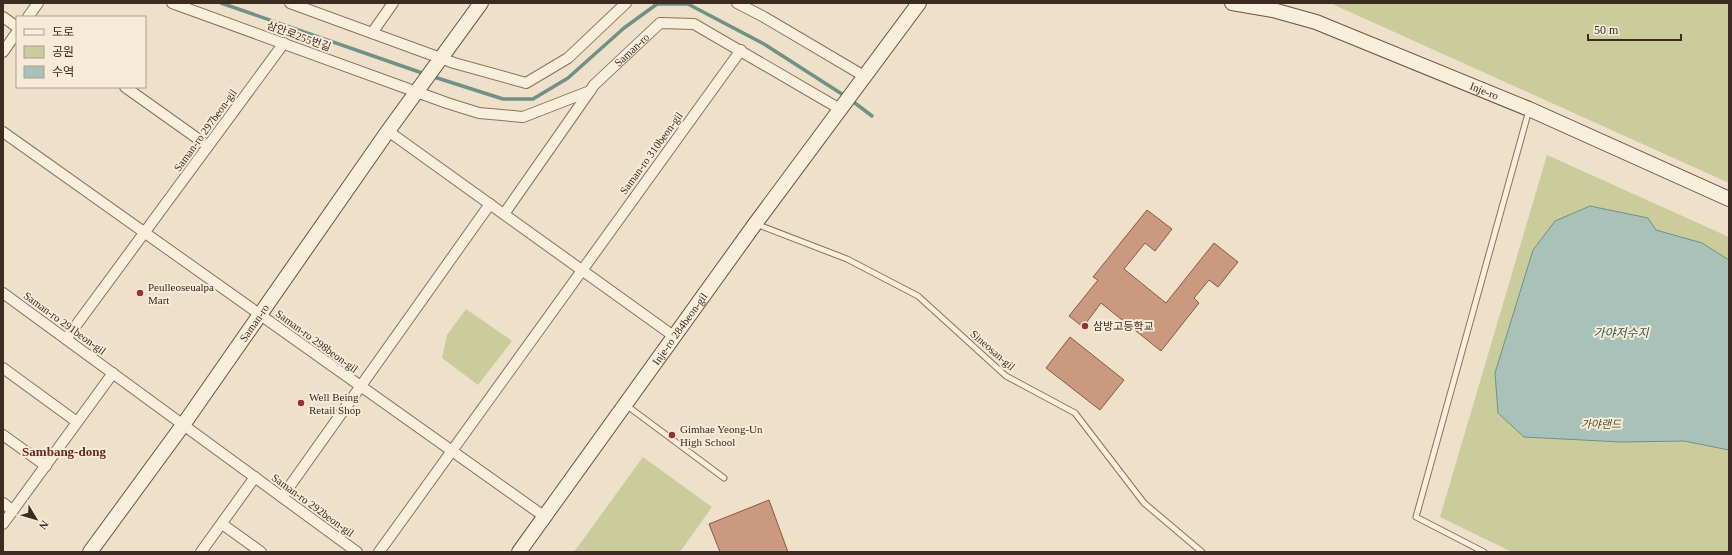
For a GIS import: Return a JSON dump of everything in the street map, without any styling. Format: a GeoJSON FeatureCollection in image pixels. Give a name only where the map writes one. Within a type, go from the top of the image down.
{"type":"FeatureCollection","features":[{"type":"Feature","properties":{"kind":"main road"},"geometry":{"type":"LineString","coordinates":[[418,89],[481,3]]}},
{"type":"Feature","properties":{"kind":"main road"},"geometry":{"type":"LineString","coordinates":[[860,81],[918,3]]}},
{"type":"Feature","properties":{"kind":"main road","name":"Inje-ro"},"geometry":{"type":"LineString","coordinates":[[1232,3],[1273,10],[1316,22],[1529,109],[1729,198]]}},
{"type":"Feature","properties":{"kind":"main road","name":"Inje-ro 284beon-gil"},"geometry":{"type":"LineString","coordinates":[[519,552],[860,81]]}},
{"type":"Feature","properties":{"kind":"main road","name":"Saman-ro"},"geometry":{"type":"LineString","coordinates":[[90,552],[183,424],[418,89]]}},
{"type":"Feature","properties":{"kind":"street"},"geometry":{"type":"LineString","coordinates":[[29,16],[38,3]]}},
{"type":"Feature","properties":{"kind":"street","name":"삼안로255번길"},"geometry":{"type":"LineString","coordinates":[[172,3],[418,89]]}},
{"type":"Feature","properties":{"kind":"street"},"geometry":{"type":"LineString","coordinates":[[290,3],[310,6],[438,60],[526,83],[568,58],[626,3]]}},
{"type":"Feature","properties":{"kind":"street"},"geometry":{"type":"LineString","coordinates":[[372,33],[393,3]]}},
{"type":"Feature","properties":{"kind":"street"},"geometry":{"type":"LineString","coordinates":[[736,3],[764,17],[860,81]]}},
{"type":"Feature","properties":{"kind":"street"},"geometry":{"type":"LineString","coordinates":[[3,17],[16,26]]}},
{"type":"Feature","properties":{"kind":"street","name":"Saman-ro"},"geometry":{"type":"LineString","coordinates":[[418,89],[479,112],[523,117],[590,91],[594,85],[660,23],[694,24],[841,107]]}},
{"type":"Feature","properties":{"kind":"street"},"geometry":{"type":"LineString","coordinates":[[3,52],[16,33]]}},
{"type":"Feature","properties":{"kind":"street","name":"Saman-ro 297beon-gil"},"geometry":{"type":"LineString","coordinates":[[66,339],[284,43]]}},
{"type":"Feature","properties":{"kind":"street","name":"Saman-ro 310beon-gil"},"geometry":{"type":"LineString","coordinates":[[452,452],[581,270],[741,50]]}},
{"type":"Feature","properties":{"kind":"street"},"geometry":{"type":"LineString","coordinates":[[126,88],[208,146]]}},
{"type":"Feature","properties":{"kind":"street"},"geometry":{"type":"LineString","coordinates":[[504,214],[590,91]]}},
{"type":"Feature","properties":{"kind":"street"},"geometry":{"type":"LineString","coordinates":[[388,131],[675,337]]}},
{"type":"Feature","properties":{"kind":"street"},"geometry":{"type":"LineString","coordinates":[[3,132],[260,314]]}},
{"type":"Feature","properties":{"kind":"street"},"geometry":{"type":"LineString","coordinates":[[360,387],[490,204]]}},
{"type":"Feature","properties":{"kind":"street","name":"Saman-ro 291beon-gil"},"geometry":{"type":"LineString","coordinates":[[3,293],[183,424]]}},
{"type":"Feature","properties":{"kind":"street","name":"Saman-ro 298beon-gil"},"geometry":{"type":"LineString","coordinates":[[260,314],[360,387],[544,517]]}},
{"type":"Feature","properties":{"kind":"street"},"geometry":{"type":"LineString","coordinates":[[3,368],[77,422]]}},
{"type":"Feature","properties":{"kind":"street"},"geometry":{"type":"LineString","coordinates":[[3,524],[113,373]]}},
{"type":"Feature","properties":{"kind":"street","name":"Saman-ro 298beon-gil"},"geometry":{"type":"LineString","coordinates":[[282,497],[360,387]]}},
{"type":"Feature","properties":{"kind":"street","name":"Saman-ro 292beon-gil"},"geometry":{"type":"LineString","coordinates":[[183,424],[357,552]]}},
{"type":"Feature","properties":{"kind":"street"},"geometry":{"type":"LineString","coordinates":[[3,435],[46,466]]}},
{"type":"Feature","properties":{"kind":"street"},"geometry":{"type":"LineString","coordinates":[[379,552],[452,452]]}},
{"type":"Feature","properties":{"kind":"street","name":"Saman-ro 292beon-gil"},"geometry":{"type":"LineString","coordinates":[[201,552],[255,477]]}},
{"type":"Feature","properties":{"kind":"street"},"geometry":{"type":"LineString","coordinates":[[3,503],[13,511]]}},
{"type":"Feature","properties":{"kind":"street"},"geometry":{"type":"LineString","coordinates":[[222,524],[261,552]]}},
{"type":"Feature","properties":{"kind":"lane"},"geometry":{"type":"LineString","coordinates":[[1484,552],[1416,518],[1529,109]]}},
{"type":"Feature","properties":{"kind":"lane","name":"Sineosan-gil"},"geometry":{"type":"LineString","coordinates":[[755,224],[847,259],[918,296],[1006,376],[1075,413],[1144,503],[1202,552]]}},
{"type":"Feature","properties":{"kind":"lane"},"geometry":{"type":"LineString","coordinates":[[625,405],[724,478]]}},
{"type":"Feature","properties":{"kind":"green space"},"geometry":{"type":"Polygon","coordinates":[[[1330,3],[1729,3],[1729,183],[1678,160],[1330,3]]]}},
{"type":"Feature","properties":{"kind":"green space","name":"가야랜드"},"geometry":{"type":"Polygon","coordinates":[[[1547,155],[1729,237],[1729,552],[1512,552],[1440,517],[1547,155]]]}},
{"type":"Feature","properties":{"kind":"green space"},"geometry":{"type":"Polygon","coordinates":[[[466,309],[512,341],[478,385],[442,358],[447,335],[466,309]]]}},
{"type":"Feature","properties":{"kind":"green space"},"geometry":{"type":"Polygon","coordinates":[[[643,457],[712,507],[680,552],[574,552],[643,457]]]}},
{"type":"Feature","properties":{"kind":"water","name":"가야저수지"},"geometry":{"type":"Polygon","coordinates":[[[1590,206],[1648,218],[1656,230],[1702,243],[1729,260],[1729,450],[1684,441],[1621,442],[1524,437],[1498,413],[1495,373],[1533,250],[1555,221],[1590,206]]]}},
{"type":"Feature","properties":{"kind":"building"},"geometry":{"type":"Polygon","coordinates":[[[1147,210],[1172,229],[1155,251],[1145,243],[1124,269],[1166,303],[1214,243],[1238,262],[1218,287],[1209,280],[1194,298],[1199,303],[1161,351],[1101,303],[1083,327],[1069,316],[1098,280],[1093,277],[1147,210]]]}},
{"type":"Feature","properties":{"kind":"building"},"geometry":{"type":"Polygon","coordinates":[[[1070,337],[1124,380],[1100,410],[1046,368],[1070,337]]]}},
{"type":"Feature","properties":{"kind":"building"},"geometry":{"type":"Polygon","coordinates":[[[769,500],[788,552],[720,552],[709,524],[769,500]]]}},
{"type":"Feature","properties":{"kind":"waterway"},"geometry":{"type":"LineString","coordinates":[[221,3],[425,74]]}},
{"type":"Feature","properties":{"kind":"waterway"},"geometry":{"type":"LineString","coordinates":[[431,76],[503,99],[533,99],[568,78],[624,28],[657,4],[688,4],[764,44],[845,96]]}},
{"type":"Feature","properties":{"kind":"waterway"},"geometry":{"type":"LineString","coordinates":[[851,100],[872,116]]}},
{"type":"Feature","properties":{"kind":"place","name":"Peulleoseualpa Mart"},"geometry":{"type":"Point","coordinates":[140,293]}},
{"type":"Feature","properties":{"kind":"place","name":"삼방고등학교"},"geometry":{"type":"Point","coordinates":[1085,326]}},
{"type":"Feature","properties":{"kind":"place","name":"Well Being Retail Shop"},"geometry":{"type":"Point","coordinates":[301,403]}},
{"type":"Feature","properties":{"kind":"place","name":"Gimhae Yeong-Un High School"},"geometry":{"type":"Point","coordinates":[672,435]}},
{"type":"Feature","properties":{"kind":"district","name":"Sambang-dong"},"geometry":{"type":"Point","coordinates":[64,451]}}]}
